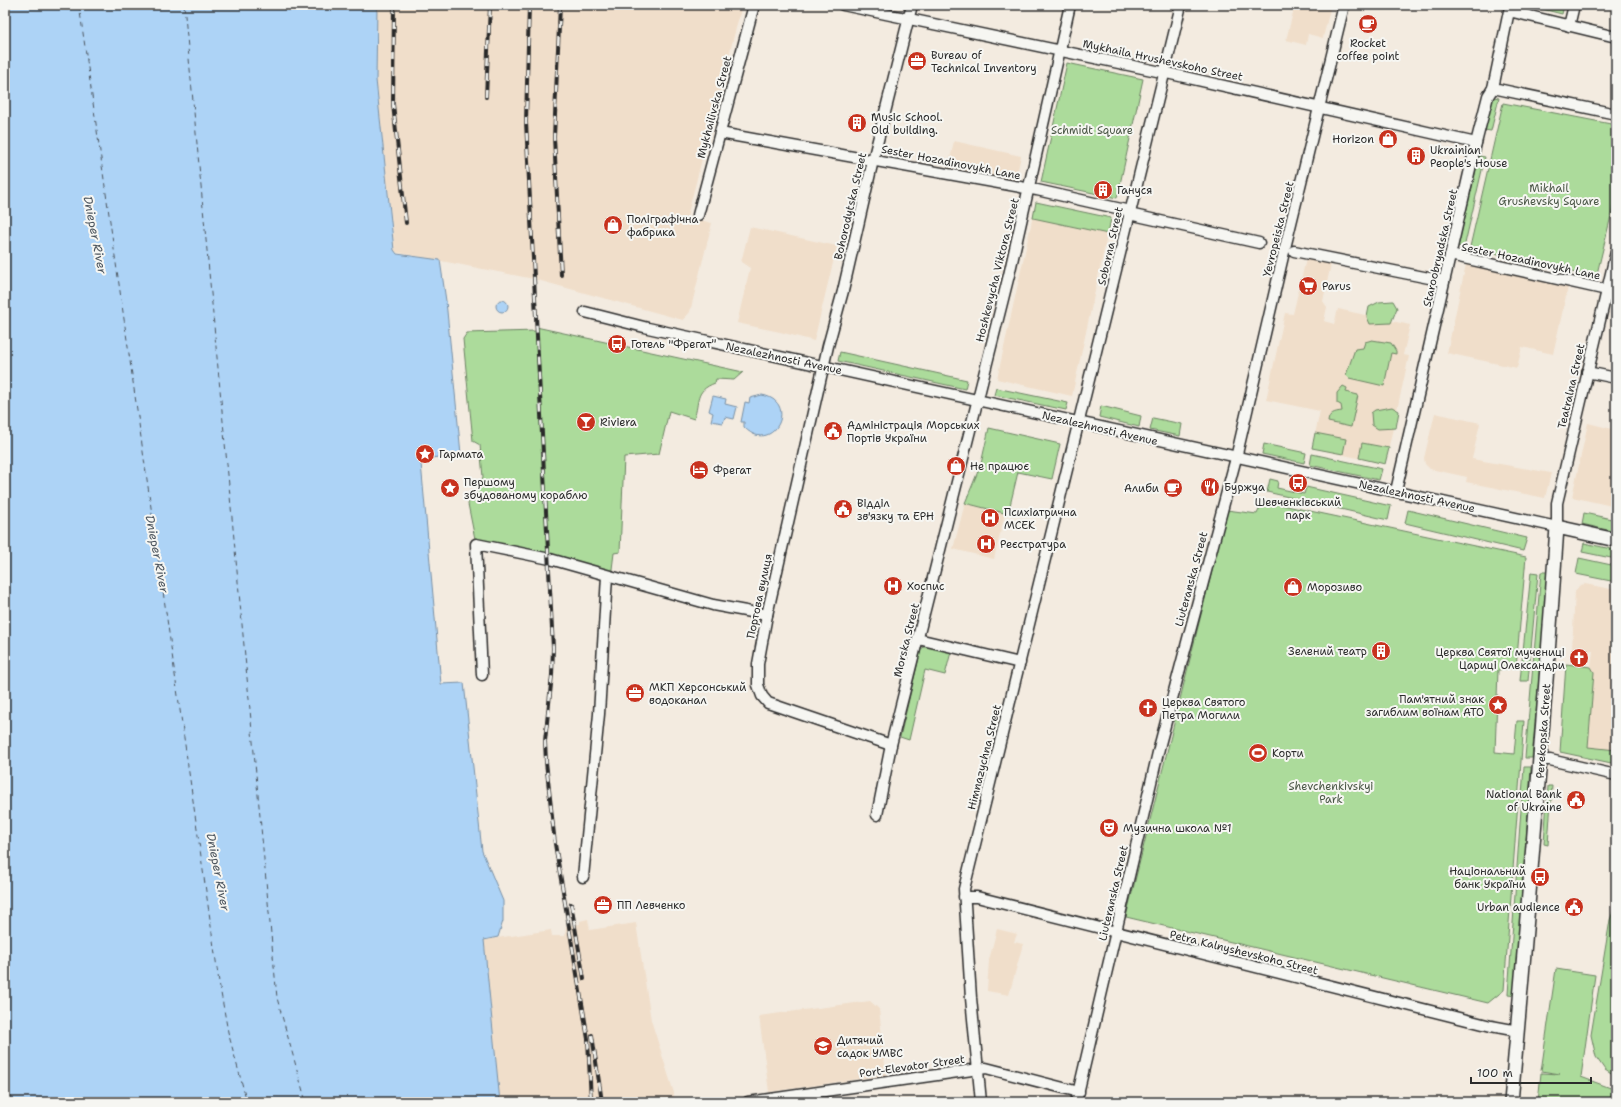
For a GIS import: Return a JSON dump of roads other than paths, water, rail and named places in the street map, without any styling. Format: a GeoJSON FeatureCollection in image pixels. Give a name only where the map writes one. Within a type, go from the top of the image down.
{"type":"FeatureCollection","features":[{"type":"Feature","properties":{"kind":"main road","name":"Nezalezhnosti Avenue"},"geometry":{"type":"LineString","coordinates":[[1557,527],[1616,540]]}},
{"type":"Feature","properties":{"kind":"main road","name":"Perekopska Street"},"geometry":{"type":"LineString","coordinates":[[1511,1102],[1541,760],[1557,527]]}},
{"type":"Feature","properties":{"kind":"street","name":"Mykhailivska Street"},"geometry":{"type":"LineString","coordinates":[[698,215],[754,5]]}},
{"type":"Feature","properties":{"kind":"street","name":"Mykhaila Hrushevskoho Street"},"geometry":{"type":"LineString","coordinates":[[843,5],[1165,72],[1476,144]]}},
{"type":"Feature","properties":{"kind":"street","name":"Bohorodytska Street"},"geometry":{"type":"LineString","coordinates":[[823,365],[843,291],[873,160],[912,5]]}},
{"type":"Feature","properties":{"kind":"street","name":"Hoshkevycha Viktora Street"},"geometry":{"type":"LineString","coordinates":[[978,400],[1029,189],[1070,5]]}},
{"type":"Feature","properties":{"kind":"street","name":"Soborna Street"},"geometry":{"type":"LineString","coordinates":[[1079,422],[1181,5]]}},
{"type":"Feature","properties":{"kind":"street","name":"Yevropeiska Street"},"geometry":{"type":"LineString","coordinates":[[1236,458],[1344,5]]}},
{"type":"Feature","properties":{"kind":"street"},"geometry":{"type":"LineString","coordinates":[[1574,5],[1569,26],[1616,37]]}},
{"type":"Feature","properties":{"kind":"street","name":"Staroobryadska Street"},"geometry":{"type":"LineString","coordinates":[[1396,491],[1476,144],[1488,96],[1493,88],[1509,11],[1569,26]]}},
{"type":"Feature","properties":{"kind":"street"},"geometry":{"type":"LineString","coordinates":[[1493,88],[1616,114]]}},
{"type":"Feature","properties":{"kind":"street","name":"Sester Hozadinovykh Lane"},"geometry":{"type":"LineString","coordinates":[[720,133],[1029,189],[1259,243]]}},
{"type":"Feature","properties":{"kind":"street"},"geometry":{"type":"LineString","coordinates":[[1294,251],[1444,281]]}},
{"type":"Feature","properties":{"kind":"street","name":"Teatralna Street"},"geometry":{"type":"LineString","coordinates":[[1557,527],[1557,503],[1616,252]]}},
{"type":"Feature","properties":{"kind":"street","name":"Sester Hozadinovykh Lane"},"geometry":{"type":"LineString","coordinates":[[1450,256],[1607,290]]}},
{"type":"Feature","properties":{"kind":"street","name":"Nezalezhnosti Avenue"},"geometry":{"type":"LineString","coordinates":[[585,312],[648,328],[823,365],[1236,458],[1396,491],[1557,527]]}},
{"type":"Feature","properties":{"kind":"street","name":"Портова вулиця"},"geometry":{"type":"LineString","coordinates":[[823,365],[767,615],[758,664],[758,686],[762,696],[768,702],[892,745]]}},
{"type":"Feature","properties":{"kind":"street"},"geometry":{"type":"LineString","coordinates":[[1587,372],[1616,378]]}},
{"type":"Feature","properties":{"kind":"street","name":"Morska Street"},"geometry":{"type":"LineString","coordinates":[[877,815],[892,745],[978,400]]}},
{"type":"Feature","properties":{"kind":"street","name":"Himnazychna Street"},"geometry":{"type":"LineString","coordinates":[[981,1102],[964,889],[1079,422]]}},
{"type":"Feature","properties":{"kind":"street","name":"Liuteranska Street"},"geometry":{"type":"LineString","coordinates":[[1076,1102],[1175,686],[1236,458]]}},
{"type":"Feature","properties":{"kind":"street"},"geometry":{"type":"LineString","coordinates":[[482,675],[476,544],[550,559],[713,605],[767,615]]}},
{"type":"Feature","properties":{"kind":"street"},"geometry":{"type":"LineString","coordinates":[[583,877],[599,714],[607,576]]}},
{"type":"Feature","properties":{"kind":"street"},"geometry":{"type":"LineString","coordinates":[[918,639],[1020,663]]}},
{"type":"Feature","properties":{"kind":"street"},"geometry":{"type":"LineString","coordinates":[[1541,760],[1550,760],[1616,775]]}},
{"type":"Feature","properties":{"kind":"street","name":"Petra Kalnyshevskoho Street"},"geometry":{"type":"LineString","coordinates":[[964,896],[977,897],[1115,933],[1491,1026],[1518,1031]]}},
{"type":"Feature","properties":{"kind":"street","name":"Port-Elevator Street"},"geometry":{"type":"LineString","coordinates":[[748,1102],[986,1068],[1078,1092]]}},
{"type":"Feature","properties":{"kind":"water","name":"Dnieper River"},"geometry":{"type":"Polygon","coordinates":[[[5,5],[377,5],[376,80],[394,250],[397,254],[440,260],[446,301],[461,454],[431,458],[429,457],[427,450],[420,452],[441,684],[464,683],[482,851],[503,901],[503,921],[498,937],[484,940],[500,1102],[12,1102],[5,1090],[5,5]]]}},
{"type":"Feature","properties":{"kind":"water"},"geometry":{"type":"Polygon","coordinates":[[[502,300],[506,302],[508,306],[506,310],[502,312],[498,310],[496,306],[498,302],[502,300]]]}},
{"type":"Feature","properties":{"kind":"water"},"geometry":{"type":"Polygon","coordinates":[[[762,395],[774,400],[780,407],[781,416],[778,425],[772,432],[764,436],[754,435],[744,427],[744,422],[741,422],[745,402],[749,403],[750,398],[762,395]]]}},
{"type":"Feature","properties":{"kind":"water"},"geometry":{"type":"Polygon","coordinates":[[[713,396],[726,399],[725,404],[737,407],[734,419],[725,417],[723,423],[711,421],[713,413],[709,411],[713,396]]]}},
{"type":"Feature","properties":{"kind":"railway"},"geometry":{"type":"LineString","coordinates":[[394,5],[393,104],[406,223]]}},
{"type":"Feature","properties":{"kind":"railway"},"geometry":{"type":"LineString","coordinates":[[486,97],[490,5]]}},
{"type":"Feature","properties":{"kind":"railway"},"geometry":{"type":"LineString","coordinates":[[529,5],[526,122],[553,648],[552,675],[545,741],[546,762],[555,844],[588,1039],[591,1102]]}},
{"type":"Feature","properties":{"kind":"railway"},"geometry":{"type":"LineString","coordinates":[[560,5],[554,137],[561,275]]}},
{"type":"Feature","properties":{"kind":"railway"},"geometry":{"type":"LineString","coordinates":[[571,904],[584,979]]}},
{"type":"Feature","properties":{"kind":"railway"},"geometry":{"type":"LineString","coordinates":[[592,1035],[602,1102]]}},
{"type":"Feature","properties":{"kind":"place","name":"Rocket coffee point"},"geometry":{"type":"Point","coordinates":[1368,24]}},
{"type":"Feature","properties":{"kind":"place","name":"Bureau of Technical Inventory"},"geometry":{"type":"Point","coordinates":[917,61]}},
{"type":"Feature","properties":{"kind":"place","name":"Music School. Old building."},"geometry":{"type":"Point","coordinates":[857,123]}},
{"type":"Feature","properties":{"kind":"place","name":"Horizon"},"geometry":{"type":"Point","coordinates":[1388,139]}},
{"type":"Feature","properties":{"kind":"place","name":"Ukrainian People's House"},"geometry":{"type":"Point","coordinates":[1416,156]}},
{"type":"Feature","properties":{"kind":"place","name":"Гануся"},"geometry":{"type":"Point","coordinates":[1103,190]}},
{"type":"Feature","properties":{"kind":"place","name":"Поліграфічна фабрика"},"geometry":{"type":"Point","coordinates":[613,225]}},
{"type":"Feature","properties":{"kind":"place","name":"Parus"},"geometry":{"type":"Point","coordinates":[1308,286]}},
{"type":"Feature","properties":{"kind":"place","name":"Готель \"Фрегат\""},"geometry":{"type":"Point","coordinates":[617,344]}},
{"type":"Feature","properties":{"kind":"place","name":"Riviera"},"geometry":{"type":"Point","coordinates":[586,422]}},
{"type":"Feature","properties":{"kind":"place","name":"Адміністрація Морських Портів України"},"geometry":{"type":"Point","coordinates":[833,431]}},
{"type":"Feature","properties":{"kind":"place","name":"Гармата"},"geometry":{"type":"Point","coordinates":[425,454]}},
{"type":"Feature","properties":{"kind":"place","name":"Не працює"},"geometry":{"type":"Point","coordinates":[956,466]}},
{"type":"Feature","properties":{"kind":"place","name":"Фрегат"},"geometry":{"type":"Point","coordinates":[699,470]}},
{"type":"Feature","properties":{"kind":"place","name":"Шевченківський парк"},"geometry":{"type":"Point","coordinates":[1298,483]}},
{"type":"Feature","properties":{"kind":"place","name":"Буржуа"},"geometry":{"type":"Point","coordinates":[1210,487]}},
{"type":"Feature","properties":{"kind":"place","name":"Першому збудованому кораблю"},"geometry":{"type":"Point","coordinates":[450,488]}},
{"type":"Feature","properties":{"kind":"place","name":"Алиби"},"geometry":{"type":"Point","coordinates":[1173,488]}},
{"type":"Feature","properties":{"kind":"place","name":"Відділ зв'язку та ЕРН"},"geometry":{"type":"Point","coordinates":[843,509]}},
{"type":"Feature","properties":{"kind":"place","name":"Психіатрична МСЕК"},"geometry":{"type":"Point","coordinates":[990,518]}},
{"type":"Feature","properties":{"kind":"place","name":"Реєстратура"},"geometry":{"type":"Point","coordinates":[986,544]}},
{"type":"Feature","properties":{"kind":"place","name":"Хоспис"},"geometry":{"type":"Point","coordinates":[893,586]}},
{"type":"Feature","properties":{"kind":"place","name":"Морозиво"},"geometry":{"type":"Point","coordinates":[1293,587]}},
{"type":"Feature","properties":{"kind":"place","name":"Зелений театр"},"geometry":{"type":"Point","coordinates":[1381,651]}},
{"type":"Feature","properties":{"kind":"place","name":"Церква Святої мучениці Цариці Олександри"},"geometry":{"type":"Point","coordinates":[1579,658]}},
{"type":"Feature","properties":{"kind":"place","name":"МКП Херсонський водоканал"},"geometry":{"type":"Point","coordinates":[635,693]}},
{"type":"Feature","properties":{"kind":"place","name":"Пам'ятний знак загиблим воїнам АТО"},"geometry":{"type":"Point","coordinates":[1498,705]}},
{"type":"Feature","properties":{"kind":"place","name":"Церква Святого Петра Могили"},"geometry":{"type":"Point","coordinates":[1148,708]}},
{"type":"Feature","properties":{"kind":"place","name":"Корти"},"geometry":{"type":"Point","coordinates":[1258,753]}},
{"type":"Feature","properties":{"kind":"place","name":"National Bank of Ukraine"},"geometry":{"type":"Point","coordinates":[1576,800]}},
{"type":"Feature","properties":{"kind":"place","name":"Музична школа №1"},"geometry":{"type":"Point","coordinates":[1109,828]}},
{"type":"Feature","properties":{"kind":"place","name":"Національний банк України"},"geometry":{"type":"Point","coordinates":[1540,877]}},
{"type":"Feature","properties":{"kind":"place","name":"ПП Левченко"},"geometry":{"type":"Point","coordinates":[603,905]}},
{"type":"Feature","properties":{"kind":"place","name":"Urban audience"},"geometry":{"type":"Point","coordinates":[1574,907]}},
{"type":"Feature","properties":{"kind":"place","name":"Дитячий садок УМВС"},"geometry":{"type":"Point","coordinates":[823,1046]}},
{"type":"Feature","properties":{"kind":"park label","name":"Schmidt Square"},"geometry":{"type":"Point","coordinates":[1092,130]}},
{"type":"Feature","properties":{"kind":"park label","name":"Mikhail Grushevsky Square"},"geometry":{"type":"Point","coordinates":[1549,194]}},
{"type":"Feature","properties":{"kind":"park label","name":"Shevchenkivskyi Park"},"geometry":{"type":"Point","coordinates":[1331,792]}}]}
